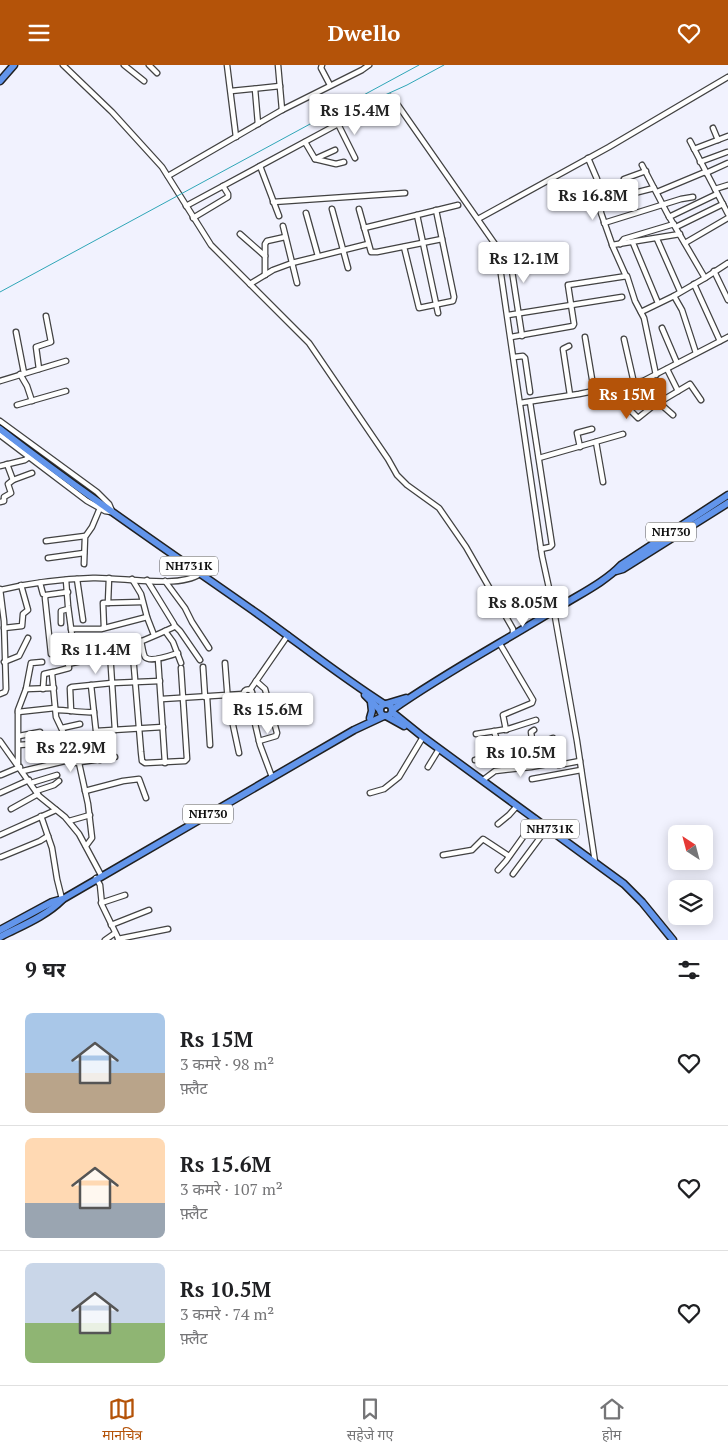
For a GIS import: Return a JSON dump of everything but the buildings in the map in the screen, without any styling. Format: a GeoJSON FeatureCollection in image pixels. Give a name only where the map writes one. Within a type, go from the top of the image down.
{"type":"FeatureCollection","features":[{"type":"Feature","properties":{"kind":"highway"},"geometry":{"type":"LineString","coordinates":[[0,81],[14,65]]}},
{"type":"Feature","properties":{"kind":"highway","name":"NH731K"},"geometry":{"type":"LineString","coordinates":[[0,429],[113,513],[288,635],[359,688],[383,710]]}},
{"type":"Feature","properties":{"kind":"highway","name":"NH730"},"geometry":{"type":"LineString","coordinates":[[354,730],[383,710],[412,696],[554,611],[615,571],[620,565],[728,495]]}},
{"type":"Feature","properties":{"kind":"highway","name":"NH730"},"geometry":{"type":"LineString","coordinates":[[615,571],[623,569],[728,503]]}},
{"type":"Feature","properties":{"kind":"highway","name":"NH731K"},"geometry":{"type":"LineString","coordinates":[[359,688],[370,701],[440,749],[624,884],[642,902],[673,940]]}},
{"type":"Feature","properties":{"kind":"highway","name":"NH730"},"geometry":{"type":"LineString","coordinates":[[3,935],[38,917],[54,907],[62,899],[98,877],[354,730],[383,710],[392,711],[412,696]]}},
{"type":"Feature","properties":{"kind":"highway"},"geometry":{"type":"LineString","coordinates":[[370,701],[372,711],[370,718]]}},
{"type":"Feature","properties":{"kind":"highway"},"geometry":{"type":"LineString","coordinates":[[383,710],[390,705],[392,711]]}},
{"type":"Feature","properties":{"kind":"highway","name":"NH731K"},"geometry":{"type":"LineString","coordinates":[[392,711],[414,731]]}},
{"type":"Feature","properties":{"kind":"street"},"geometry":{"type":"LineString","coordinates":[[63,65],[112,112],[162,167],[211,245],[309,343],[397,475],[407,485],[439,508],[466,547],[509,622],[514,631],[512,637]]}},
{"type":"Feature","properties":{"kind":"street"},"geometry":{"type":"LineString","coordinates":[[124,65],[144,81]]}},
{"type":"Feature","properties":{"kind":"street"},"geometry":{"type":"LineString","coordinates":[[149,65],[157,73]]}},
{"type":"Feature","properties":{"kind":"street"},"geometry":{"type":"LineString","coordinates":[[231,65],[228,65],[236,137]]}},
{"type":"Feature","properties":{"kind":"street"},"geometry":{"type":"LineString","coordinates":[[278,65],[282,110]]}},
{"type":"Feature","properties":{"kind":"street"},"geometry":{"type":"LineString","coordinates":[[322,65],[321,68],[330,85]]}},
{"type":"Feature","properties":{"kind":"street"},"geometry":{"type":"LineString","coordinates":[[168,176],[282,110],[369,65]]}},
{"type":"Feature","properties":{"kind":"street"},"geometry":{"type":"LineString","coordinates":[[478,219],[728,77]]}},
{"type":"Feature","properties":{"kind":"street"},"geometry":{"type":"LineString","coordinates":[[231,91],[280,86]]}},
{"type":"Feature","properties":{"kind":"street"},"geometry":{"type":"LineString","coordinates":[[255,89],[258,124]]}},
{"type":"Feature","properties":{"kind":"street"},"geometry":{"type":"LineString","coordinates":[[186,206],[338,124],[392,98],[497,247],[541,549],[554,611],[580,761],[595,862]]}},
{"type":"Feature","properties":{"kind":"street"},"geometry":{"type":"LineString","coordinates":[[338,124],[355,158]]}},
{"type":"Feature","properties":{"kind":"street"},"geometry":{"type":"LineString","coordinates":[[713,128],[718,140]]}},
{"type":"Feature","properties":{"kind":"street"},"geometry":{"type":"LineString","coordinates":[[694,149],[728,136]]}},
{"type":"Feature","properties":{"kind":"street"},"geometry":{"type":"LineString","coordinates":[[690,141],[705,173],[728,212]]}},
{"type":"Feature","properties":{"kind":"street"},"geometry":{"type":"LineString","coordinates":[[305,142],[315,159],[336,164],[344,162]]}},
{"type":"Feature","properties":{"kind":"street"},"geometry":{"type":"LineString","coordinates":[[315,159],[335,149]]}},
{"type":"Feature","properties":{"kind":"street"},"geometry":{"type":"LineString","coordinates":[[700,162],[727,152]]}},
{"type":"Feature","properties":{"kind":"street"},"geometry":{"type":"LineString","coordinates":[[588,158],[597,179],[599,202],[604,223],[626,276],[628,276],[644,318],[656,375]]}},
{"type":"Feature","properties":{"kind":"street"},"geometry":{"type":"LineString","coordinates":[[599,202],[655,190],[728,163]]}},
{"type":"Feature","properties":{"kind":"street"},"geometry":{"type":"LineString","coordinates":[[642,165],[669,217],[705,277]]}},
{"type":"Feature","properties":{"kind":"street"},"geometry":{"type":"LineString","coordinates":[[260,166],[279,216]]}},
{"type":"Feature","properties":{"kind":"street"},"geometry":{"type":"LineString","coordinates":[[624,179],[646,171]]}},
{"type":"Feature","properties":{"kind":"street"},"geometry":{"type":"LineString","coordinates":[[669,217],[728,185]]}},
{"type":"Feature","properties":{"kind":"street"},"geometry":{"type":"LineString","coordinates":[[193,218],[228,197],[223,186]]}},
{"type":"Feature","properties":{"kind":"street"},"geometry":{"type":"LineString","coordinates":[[274,203],[406,193]]}},
{"type":"Feature","properties":{"kind":"street"},"geometry":{"type":"LineString","coordinates":[[604,223],[683,198],[693,197]]}},
{"type":"Feature","properties":{"kind":"street"},"geometry":{"type":"LineString","coordinates":[[620,244],[624,239],[675,225],[723,204]]}},
{"type":"Feature","properties":{"kind":"street"},"geometry":{"type":"LineString","coordinates":[[364,227],[458,205]]}},
{"type":"Feature","properties":{"kind":"street"},"geometry":{"type":"LineString","coordinates":[[332,209],[348,268]]}},
{"type":"Feature","properties":{"kind":"street"},"geometry":{"type":"LineString","coordinates":[[360,209],[371,252],[442,239]]}},
{"type":"Feature","properties":{"kind":"street"},"geometry":{"type":"LineString","coordinates":[[404,247],[418,307],[421,309],[453,301],[436,210]]}},
{"type":"Feature","properties":{"kind":"street"},"geometry":{"type":"LineString","coordinates":[[306,213],[318,256]]}},
{"type":"Feature","properties":{"kind":"street"},"geometry":{"type":"LineString","coordinates":[[417,215],[438,313]]}},
{"type":"Feature","properties":{"kind":"street"},"geometry":{"type":"LineString","coordinates":[[685,243],[728,218]]}},
{"type":"Feature","properties":{"kind":"street"},"geometry":{"type":"LineString","coordinates":[[283,226],[297,283]]}},
{"type":"Feature","properties":{"kind":"street"},"geometry":{"type":"LineString","coordinates":[[240,234],[265,255]]}},
{"type":"Feature","properties":{"kind":"street"},"geometry":{"type":"LineString","coordinates":[[612,245],[680,234]]}},
{"type":"Feature","properties":{"kind":"street"},"geometry":{"type":"LineString","coordinates":[[265,275],[265,243],[286,237]]}},
{"type":"Feature","properties":{"kind":"street"},"geometry":{"type":"LineString","coordinates":[[657,239],[680,291]]}},
{"type":"Feature","properties":{"kind":"street"},"geometry":{"type":"LineString","coordinates":[[633,243],[658,303]]}},
{"type":"Feature","properties":{"kind":"street"},"geometry":{"type":"LineString","coordinates":[[250,284],[292,263],[368,244]]}},
{"type":"Feature","properties":{"kind":"street"},"geometry":{"type":"LineString","coordinates":[[510,259],[522,336]]}},
{"type":"Feature","properties":{"kind":"street"},"geometry":{"type":"LineString","coordinates":[[641,312],[674,296],[728,263]]}},
{"type":"Feature","properties":{"kind":"street"},"geometry":{"type":"LineString","coordinates":[[714,271],[728,300]]}},
{"type":"Feature","properties":{"kind":"street"},"geometry":{"type":"LineString","coordinates":[[511,337],[573,327],[568,285],[626,276]]}},
{"type":"Feature","properties":{"kind":"street"},"geometry":{"type":"LineString","coordinates":[[694,284],[720,341]]}},
{"type":"Feature","properties":{"kind":"street"},"geometry":{"type":"LineString","coordinates":[[674,296],[682,310],[696,353]]}},
{"type":"Feature","properties":{"kind":"street"},"geometry":{"type":"LineString","coordinates":[[508,315],[622,297]]}},
{"type":"Feature","properties":{"kind":"street"},"geometry":{"type":"LineString","coordinates":[[39,369],[36,347],[51,342],[46,316]]}},
{"type":"Feature","properties":{"kind":"street"},"geometry":{"type":"LineString","coordinates":[[662,328],[677,363]]}},
{"type":"Feature","properties":{"kind":"street"},"geometry":{"type":"LineString","coordinates":[[16,332],[22,374],[32,401]]}},
{"type":"Feature","properties":{"kind":"street"},"geometry":{"type":"LineString","coordinates":[[584,337],[594,391]]}},
{"type":"Feature","properties":{"kind":"street"},"geometry":{"type":"LineString","coordinates":[[520,403],[594,391],[647,379],[728,337]]}},
{"type":"Feature","properties":{"kind":"street"},"geometry":{"type":"LineString","coordinates":[[624,339],[634,383]]}},
{"type":"Feature","properties":{"kind":"street"},"geometry":{"type":"LineString","coordinates":[[569,346],[562,349],[570,395]]}},
{"type":"Feature","properties":{"kind":"street"},"geometry":{"type":"LineString","coordinates":[[514,357],[525,357],[530,392]]}},
{"type":"Feature","properties":{"kind":"street"},"geometry":{"type":"LineString","coordinates":[[0,381],[66,361]]}},
{"type":"Feature","properties":{"kind":"street"},"geometry":{"type":"LineString","coordinates":[[667,369],[678,391]]}},
{"type":"Feature","properties":{"kind":"street"},"geometry":{"type":"LineString","coordinates":[[647,379],[658,403],[673,415]]}},
{"type":"Feature","properties":{"kind":"street"},"geometry":{"type":"LineString","coordinates":[[658,403],[690,384],[701,400]]}},
{"type":"Feature","properties":{"kind":"street"},"geometry":{"type":"LineString","coordinates":[[618,386],[621,401],[638,417],[653,406]]}},
{"type":"Feature","properties":{"kind":"street"},"geometry":{"type":"LineString","coordinates":[[17,405],[66,391]]}},
{"type":"Feature","properties":{"kind":"street"},"geometry":{"type":"LineString","coordinates":[[530,402],[552,545],[541,549]]}},
{"type":"Feature","properties":{"kind":"street"},"geometry":{"type":"LineString","coordinates":[[0,421],[97,492],[109,504],[113,513]]}},
{"type":"Feature","properties":{"kind":"street"},"geometry":{"type":"LineString","coordinates":[[580,447],[577,433],[592,429]]}},
{"type":"Feature","properties":{"kind":"street"},"geometry":{"type":"LineString","coordinates":[[528,457],[539,457],[623,434]]}},
{"type":"Feature","properties":{"kind":"street"},"geometry":{"type":"LineString","coordinates":[[0,435],[87,501],[113,513]]}},
{"type":"Feature","properties":{"kind":"street"},"geometry":{"type":"LineString","coordinates":[[596,442],[603,482]]}},
{"type":"Feature","properties":{"kind":"street"},"geometry":{"type":"LineString","coordinates":[[0,466],[25,460],[29,457]]}},
{"type":"Feature","properties":{"kind":"street"},"geometry":{"type":"LineString","coordinates":[[7,464],[13,480]]}},
{"type":"Feature","properties":{"kind":"street"},"geometry":{"type":"LineString","coordinates":[[0,502],[4,501],[4,497],[11,493],[8,484],[13,480],[32,473]]}},
{"type":"Feature","properties":{"kind":"street"},"geometry":{"type":"LineString","coordinates":[[84,565],[85,536],[92,527],[100,508]]}},
{"type":"Feature","properties":{"kind":"street"},"geometry":{"type":"LineString","coordinates":[[46,541],[85,536]]}},
{"type":"Feature","properties":{"kind":"street"},"geometry":{"type":"LineString","coordinates":[[48,558],[84,553]]}},
{"type":"Feature","properties":{"kind":"street"},"geometry":{"type":"LineString","coordinates":[[0,693],[5,692],[6,689],[3,664],[4,627],[0,589],[77,579],[189,580],[200,574]]}},
{"type":"Feature","properties":{"kind":"street"},"geometry":{"type":"LineString","coordinates":[[108,603],[109,578]]}},
{"type":"Feature","properties":{"kind":"street"},"geometry":{"type":"LineString","coordinates":[[77,579],[83,620]]}},
{"type":"Feature","properties":{"kind":"street"},"geometry":{"type":"LineString","coordinates":[[132,579],[141,594],[154,635]]}},
{"type":"Feature","properties":{"kind":"street"},"geometry":{"type":"LineString","coordinates":[[66,580],[73,643]]}},
{"type":"Feature","properties":{"kind":"street"},"geometry":{"type":"LineString","coordinates":[[147,581],[175,626],[200,660]]}},
{"type":"Feature","properties":{"kind":"street"},"geometry":{"type":"LineString","coordinates":[[165,581],[185,608],[209,648]]}},
{"type":"Feature","properties":{"kind":"street"},"geometry":{"type":"LineString","coordinates":[[40,583],[43,594]]}},
{"type":"Feature","properties":{"kind":"street"},"geometry":{"type":"LineString","coordinates":[[4,627],[22,626],[23,614],[28,610],[21,585]]}},
{"type":"Feature","properties":{"kind":"street"},"geometry":{"type":"LineString","coordinates":[[68,592],[46,595],[45,597],[51,654],[73,651]]}},
{"type":"Feature","properties":{"kind":"street"},"geometry":{"type":"LineString","coordinates":[[104,628],[102,604],[142,602]]}},
{"type":"Feature","properties":{"kind":"street"},"geometry":{"type":"LineString","coordinates":[[62,623],[61,611],[68,609]]}},
{"type":"Feature","properties":{"kind":"street"},"geometry":{"type":"LineString","coordinates":[[71,629],[104,628],[147,617]]}},
{"type":"Feature","properties":{"kind":"street"},"geometry":{"type":"LineString","coordinates":[[509,622],[522,630]]}},
{"type":"Feature","properties":{"kind":"street"},"geometry":{"type":"LineString","coordinates":[[68,664],[84,661],[141,641],[175,626]]}},
{"type":"Feature","properties":{"kind":"street"},"geometry":{"type":"LineString","coordinates":[[134,655],[140,752],[143,762],[165,763],[185,761],[187,759],[181,665],[178,653],[165,631]]}},
{"type":"Feature","properties":{"kind":"street"},"geometry":{"type":"LineString","coordinates":[[272,777],[259,741],[249,698],[252,694],[250,690],[288,635]]}},
{"type":"Feature","properties":{"kind":"street"},"geometry":{"type":"LineString","coordinates":[[3,664],[19,656],[28,638]]}},
{"type":"Feature","properties":{"kind":"street"},"geometry":{"type":"LineString","coordinates":[[141,641],[146,658],[158,659],[178,653]]}},
{"type":"Feature","properties":{"kind":"street"},"geometry":{"type":"LineString","coordinates":[[500,644],[533,700],[532,703],[503,715],[506,730]]}},
{"type":"Feature","properties":{"kind":"street"},"geometry":{"type":"LineString","coordinates":[[43,689],[44,675],[67,669],[66,652]]}},
{"type":"Feature","properties":{"kind":"street"},"geometry":{"type":"LineString","coordinates":[[110,652],[115,730]]}},
{"type":"Feature","properties":{"kind":"street"},"geometry":{"type":"LineString","coordinates":[[158,659],[165,763]]}},
{"type":"Feature","properties":{"kind":"street"},"geometry":{"type":"LineString","coordinates":[[20,767],[18,712],[26,689],[31,663],[42,662]]}},
{"type":"Feature","properties":{"kind":"street"},"geometry":{"type":"LineString","coordinates":[[225,663],[228,695],[239,753]]}},
{"type":"Feature","properties":{"kind":"street"},"geometry":{"type":"LineString","coordinates":[[203,667],[210,745]]}},
{"type":"Feature","properties":{"kind":"street"},"geometry":{"type":"LineString","coordinates":[[53,672],[56,718],[62,728],[70,761]]}},
{"type":"Feature","properties":{"kind":"street"},"geometry":{"type":"LineString","coordinates":[[71,711],[71,688],[112,683],[160,681]]}},
{"type":"Feature","properties":{"kind":"street"},"geometry":{"type":"LineString","coordinates":[[256,681],[265,689],[278,733],[276,736],[259,741]]}},
{"type":"Feature","properties":{"kind":"street"},"geometry":{"type":"LineString","coordinates":[[92,685],[96,731],[163,727]]}},
{"type":"Feature","properties":{"kind":"street"},"geometry":{"type":"LineString","coordinates":[[26,689],[54,688]]}},
{"type":"Feature","properties":{"kind":"street"},"geometry":{"type":"LineString","coordinates":[[243,694],[246,689],[250,690]]}},
{"type":"Feature","properties":{"kind":"street"},"geometry":{"type":"LineString","coordinates":[[162,699],[243,694],[249,698]]}},
{"type":"Feature","properties":{"kind":"street"},"geometry":{"type":"LineString","coordinates":[[18,712],[56,709],[77,713],[94,712]]}},
{"type":"Feature","properties":{"kind":"street"},"geometry":{"type":"LineString","coordinates":[[476,734],[506,730],[536,720]]}},
{"type":"Feature","properties":{"kind":"street"},"geometry":{"type":"LineString","coordinates":[[62,728],[80,724]]}},
{"type":"Feature","properties":{"kind":"street"},"geometry":{"type":"LineString","coordinates":[[533,745],[531,732],[534,730]]}},
{"type":"Feature","properties":{"kind":"street"},"geometry":{"type":"LineString","coordinates":[[19,735],[40,731]]}},
{"type":"Feature","properties":{"kind":"street"},"geometry":{"type":"LineString","coordinates":[[494,731],[500,750]]}},
{"type":"Feature","properties":{"kind":"street"},"geometry":{"type":"LineString","coordinates":[[370,793],[384,789],[399,777],[423,737]]}},
{"type":"Feature","properties":{"kind":"street"},"geometry":{"type":"LineString","coordinates":[[475,760],[490,757],[491,752],[533,745],[554,738]]}},
{"type":"Feature","properties":{"kind":"street"},"geometry":{"type":"LineString","coordinates":[[0,741],[37,792],[69,821],[86,846],[98,877],[101,903],[119,939],[168,929]]}},
{"type":"Feature","properties":{"kind":"street"},"geometry":{"type":"LineString","coordinates":[[100,760],[98,745],[108,742]]}},
{"type":"Feature","properties":{"kind":"street"},"geometry":{"type":"LineString","coordinates":[[19,745],[46,743]]}},
{"type":"Feature","properties":{"kind":"street"},"geometry":{"type":"LineString","coordinates":[[428,767],[440,749]]}},
{"type":"Feature","properties":{"kind":"street"},"geometry":{"type":"LineString","coordinates":[[0,775],[20,767],[70,761],[72,763],[79,763],[115,757]]}},
{"type":"Feature","properties":{"kind":"street"},"geometry":{"type":"LineString","coordinates":[[559,765],[580,761]]}},
{"type":"Feature","properties":{"kind":"street"},"geometry":{"type":"LineString","coordinates":[[79,763],[90,815],[92,838],[86,846]]}},
{"type":"Feature","properties":{"kind":"street"},"geometry":{"type":"LineString","coordinates":[[483,780],[495,771],[553,763]]}},
{"type":"Feature","properties":{"kind":"street"},"geometry":{"type":"LineString","coordinates":[[532,779],[581,770]]}},
{"type":"Feature","properties":{"kind":"street"},"geometry":{"type":"LineString","coordinates":[[0,793],[30,781],[57,775]]}},
{"type":"Feature","properties":{"kind":"street"},"geometry":{"type":"LineString","coordinates":[[85,791],[139,779],[146,798]]}},
{"type":"Feature","properties":{"kind":"street"},"geometry":{"type":"LineString","coordinates":[[11,809],[37,792],[59,781]]}},
{"type":"Feature","properties":{"kind":"street"},"geometry":{"type":"LineString","coordinates":[[498,824],[517,806]]}},
{"type":"Feature","properties":{"kind":"street"},"geometry":{"type":"LineString","coordinates":[[0,835],[56,810]]}},
{"type":"Feature","properties":{"kind":"street"},"geometry":{"type":"LineString","coordinates":[[69,821],[90,815]]}},
{"type":"Feature","properties":{"kind":"street"},"geometry":{"type":"LineString","coordinates":[[41,816],[54,854],[56,879],[62,899]]}},
{"type":"Feature","properties":{"kind":"street"},"geometry":{"type":"LineString","coordinates":[[498,869],[536,819]]}},
{"type":"Feature","properties":{"kind":"street"},"geometry":{"type":"LineString","coordinates":[[513,874],[548,827]]}},
{"type":"Feature","properties":{"kind":"street"},"geometry":{"type":"LineString","coordinates":[[1,857],[48,836]]}},
{"type":"Feature","properties":{"kind":"street"},"geometry":{"type":"LineString","coordinates":[[443,855],[472,850],[484,839],[509,856]]}},
{"type":"Feature","properties":{"kind":"street"},"geometry":{"type":"LineString","coordinates":[[101,903],[125,895]]}},
{"type":"Feature","properties":{"kind":"street"},"geometry":{"type":"LineString","coordinates":[[111,925],[149,910]]}},
{"type":"Feature","properties":{"kind":"street"},"geometry":{"type":"LineString","coordinates":[[106,940],[116,933]]}},
{"type":"Feature","properties":{"kind":"railway"},"geometry":{"type":"LineString","coordinates":[[0,292],[419,65]]}},
{"type":"Feature","properties":{"kind":"railway"},"geometry":{"type":"LineString","coordinates":[[354,109],[407,85],[444,65]]}}]}
